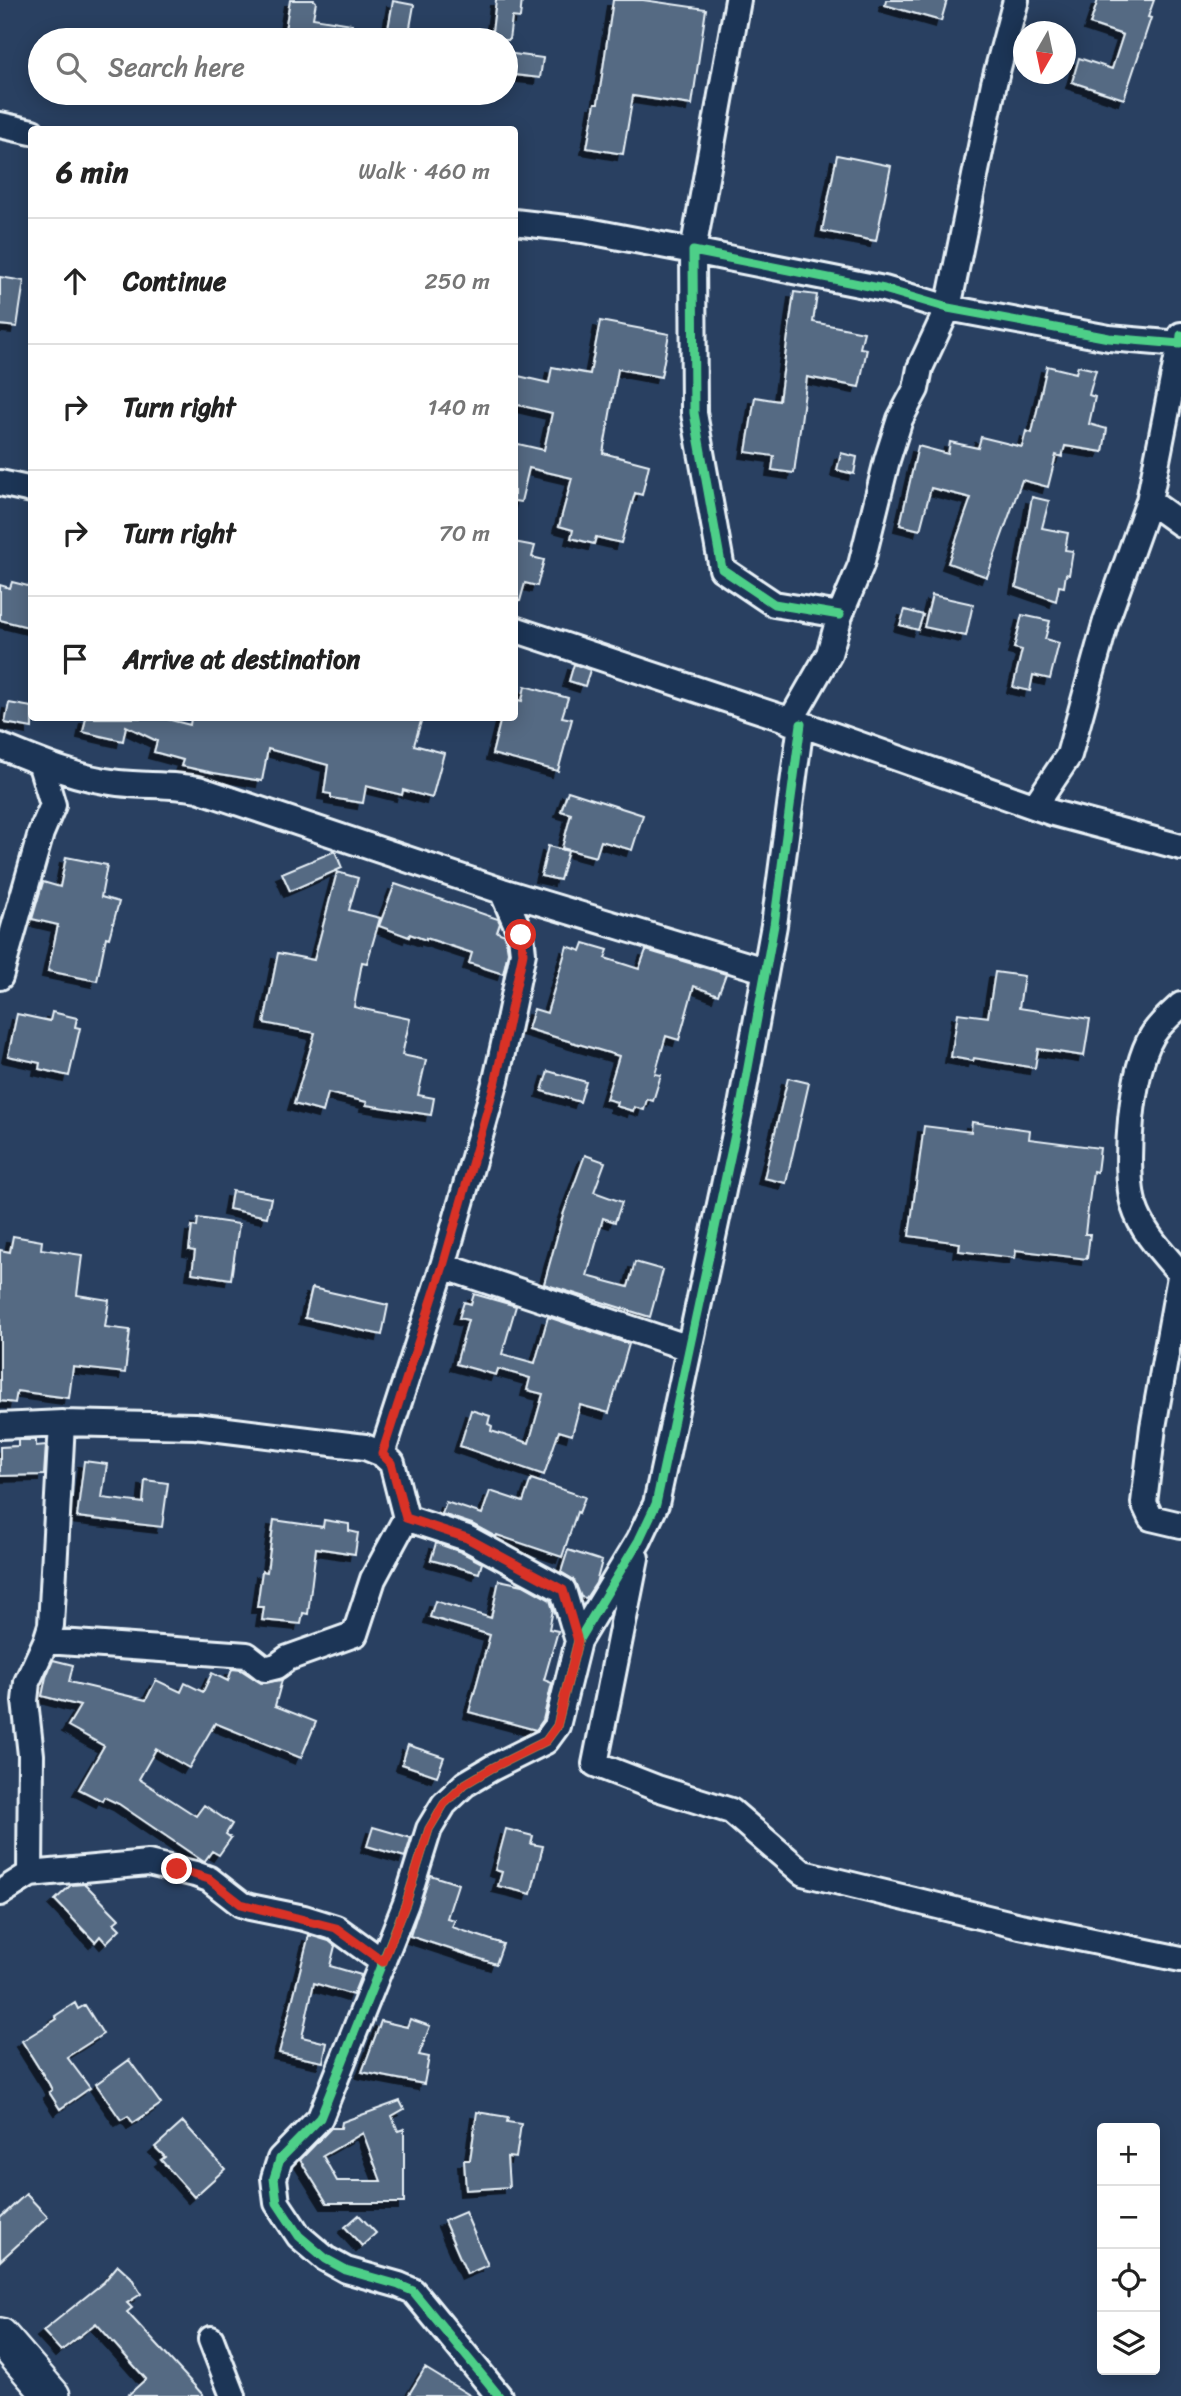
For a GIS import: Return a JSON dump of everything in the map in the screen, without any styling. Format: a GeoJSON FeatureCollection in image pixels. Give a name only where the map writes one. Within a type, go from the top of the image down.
{"type":"FeatureCollection","features":[{"type":"Feature","properties":{"kind":"main road"},"geometry":{"type":"LineString","coordinates":[[0,2336],[52,2396]]}},
{"type":"Feature","properties":{"kind":"street"},"geometry":{"type":"LineString","coordinates":[[738,0],[693,251],[694,413],[722,569],[774,604],[840,615]]}},
{"type":"Feature","properties":{"kind":"street"},"geometry":{"type":"LineString","coordinates":[[499,2396],[413,2291],[346,2270],[326,2259],[299,2236],[277,2203],[274,2178],[281,2159],[320,2118],[406,1903],[429,1829],[444,1804],[465,1784],[546,1741],[557,1726],[578,1641],[639,1540],[656,1504],[741,1106],[774,925],[796,723],[828,654],[840,615],[861,565],[900,419],[916,389],[920,368],[948,308],[994,83],[1016,0]]}},
{"type":"Feature","properties":{"kind":"street"},"geometry":{"type":"LineString","coordinates":[[0,125],[28,131]]}},
{"type":"Feature","properties":{"kind":"street"},"geometry":{"type":"LineString","coordinates":[[518,222],[583,230],[693,251],[884,289],[948,308],[1109,338],[1180,340],[1149,501],[1106,621],[1069,755],[1035,806]]}},
{"type":"Feature","properties":{"kind":"street"},"geometry":{"type":"LineString","coordinates":[[0,482],[28,489]]}},
{"type":"Feature","properties":{"kind":"street"},"geometry":{"type":"LineString","coordinates":[[1149,501],[1181,524]]}},
{"type":"Feature","properties":{"kind":"street"},"geometry":{"type":"LineString","coordinates":[[518,630],[1035,806],[1181,847]]}},
{"type":"Feature","properties":{"kind":"street"},"geometry":{"type":"LineString","coordinates":[[0,746],[68,774],[117,783],[176,785],[198,789],[502,891],[764,970]]}},
{"type":"Feature","properties":{"kind":"street"},"geometry":{"type":"LineString","coordinates":[[0,977],[41,833],[53,805],[40,762]]}},
{"type":"Feature","properties":{"kind":"street"},"geometry":{"type":"LineString","coordinates":[[382,1454],[443,1266],[496,1080],[523,953],[521,935],[502,891]]}},
{"type":"Feature","properties":{"kind":"street"},"geometry":{"type":"LineString","coordinates":[[1181,1005],[1151,1037],[1142,1065],[1131,1113],[1130,1171],[1134,1205],[1147,1234],[1180,1272],[1153,1427],[1144,1503],[1151,1518],[1181,1525]]}},
{"type":"Feature","properties":{"kind":"street"},"geometry":{"type":"LineString","coordinates":[[443,1266],[689,1348]]}},
{"type":"Feature","properties":{"kind":"street"},"geometry":{"type":"LineString","coordinates":[[30,1874],[32,1755],[24,1701],[27,1682],[46,1641],[53,1602],[62,1423]]}},
{"type":"Feature","properties":{"kind":"street"},"geometry":{"type":"LineString","coordinates":[[0,1426],[62,1423],[205,1427],[365,1447],[382,1454],[391,1463],[406,1518],[373,1579],[355,1634],[289,1658],[277,1666],[265,1670],[247,1655],[46,1641]]}},
{"type":"Feature","properties":{"kind":"street"},"geometry":{"type":"LineString","coordinates":[[406,1518],[467,1538],[563,1590],[578,1641]]}},
{"type":"Feature","properties":{"kind":"street"},"geometry":{"type":"LineString","coordinates":[[639,1540],[595,1764],[657,1788],[731,1811],[803,1873],[1020,1926],[1181,1959]]}},
{"type":"Feature","properties":{"kind":"street"},"geometry":{"type":"LineString","coordinates":[[0,1893],[30,1874],[148,1863],[209,1879],[241,1904],[336,1928],[383,1962]]}},
{"type":"Feature","properties":{"kind":"street"},"geometry":{"type":"LineString","coordinates":[[211,2339],[233,2396]]}},
{"type":"Feature","properties":{"kind":"building"},"geometry":{"type":"Polygon","coordinates":[[[290,0],[314,0],[316,2],[313,18],[352,24],[351,28],[285,28],[290,0]]]}},
{"type":"Feature","properties":{"kind":"building"},"geometry":{"type":"Polygon","coordinates":[[[496,0],[522,0],[520,18],[512,17],[511,28],[492,28],[496,0]]]}},
{"type":"Feature","properties":{"kind":"building"},"geometry":{"type":"Polygon","coordinates":[[[613,0],[643,0],[706,9],[692,105],[633,96],[623,154],[587,148],[595,103],[598,103],[613,0]]]}},
{"type":"Feature","properties":{"kind":"building"},"geometry":{"type":"Polygon","coordinates":[[[886,0],[947,0],[941,21],[885,5],[886,0]]]}},
{"type":"Feature","properties":{"kind":"building"},"geometry":{"type":"Polygon","coordinates":[[[1098,0],[1154,0],[1148,17],[1151,18],[1124,99],[1076,83],[1079,58],[1112,69],[1123,35],[1090,24],[1098,0]]]}},
{"type":"Feature","properties":{"kind":"building"},"geometry":{"type":"Polygon","coordinates":[[[393,1],[414,5],[410,28],[388,28],[393,1]]]}},
{"type":"Feature","properties":{"kind":"building"},"geometry":{"type":"Polygon","coordinates":[[[518,55],[543,58],[540,78],[518,75],[518,55]]]}},
{"type":"Feature","properties":{"kind":"building"},"geometry":{"type":"Polygon","coordinates":[[[837,155],[891,166],[876,241],[822,231],[837,155]]]}},
{"type":"Feature","properties":{"kind":"building"},"geometry":{"type":"Polygon","coordinates":[[[0,277],[24,281],[17,327],[0,325],[0,277]]]}},
{"type":"Feature","properties":{"kind":"building"},"geometry":{"type":"Polygon","coordinates":[[[794,292],[817,295],[813,322],[864,332],[860,348],[867,349],[859,387],[807,377],[794,473],[772,470],[774,456],[746,452],[755,397],[779,401],[794,292]]]}},
{"type":"Feature","properties":{"kind":"building"},"geometry":{"type":"Polygon","coordinates":[[[600,321],[669,334],[661,377],[618,369],[603,453],[649,465],[642,495],[635,493],[621,543],[596,537],[594,544],[571,538],[573,530],[559,526],[572,478],[529,468],[521,502],[518,502],[518,444],[544,450],[552,413],[518,405],[518,376],[549,383],[552,367],[590,374],[600,321]]]}},
{"type":"Feature","properties":{"kind":"building"},"geometry":{"type":"Polygon","coordinates":[[[1047,366],[1076,373],[1078,366],[1096,370],[1089,395],[1095,397],[1089,424],[1107,429],[1103,452],[1065,446],[1062,457],[1056,455],[1048,487],[1022,480],[987,577],[948,563],[971,498],[931,488],[920,530],[900,525],[918,446],[948,454],[950,442],[978,448],[981,437],[1022,447],[1026,431],[1032,433],[1047,366]]]}},
{"type":"Feature","properties":{"kind":"building"},"geometry":{"type":"Polygon","coordinates":[[[841,453],[857,457],[854,474],[837,470],[841,453]]]}},
{"type":"Feature","properties":{"kind":"building"},"geometry":{"type":"Polygon","coordinates":[[[1032,497],[1049,501],[1042,528],[1068,533],[1065,550],[1073,551],[1069,575],[1066,574],[1064,587],[1059,586],[1056,601],[1016,587],[1032,497]]]}},
{"type":"Feature","properties":{"kind":"building"},"geometry":{"type":"Polygon","coordinates":[[[518,543],[535,546],[532,557],[544,560],[537,586],[525,583],[520,601],[518,543]]]}},
{"type":"Feature","properties":{"kind":"building"},"geometry":{"type":"Polygon","coordinates":[[[12,582],[28,586],[28,627],[0,620],[0,585],[10,588],[12,582]]]}},
{"type":"Feature","properties":{"kind":"building"},"geometry":{"type":"Polygon","coordinates":[[[932,595],[973,604],[966,636],[924,627],[932,595]]]}},
{"type":"Feature","properties":{"kind":"building"},"geometry":{"type":"Polygon","coordinates":[[[905,610],[923,615],[918,630],[900,625],[905,610]]]}},
{"type":"Feature","properties":{"kind":"building"},"geometry":{"type":"Polygon","coordinates":[[[1022,615],[1050,621],[1045,639],[1059,643],[1050,679],[1033,675],[1030,691],[1013,687],[1022,650],[1014,648],[1022,615]]]}},
{"type":"Feature","properties":{"kind":"building"},"geometry":{"type":"Polygon","coordinates":[[[574,664],[590,670],[585,686],[569,681],[574,664]]]}},
{"type":"Feature","properties":{"kind":"building"},"geometry":{"type":"Polygon","coordinates":[[[525,686],[568,698],[562,717],[572,719],[558,771],[492,754],[500,721],[518,721],[518,700],[522,701],[525,686]]]}},
{"type":"Feature","properties":{"kind":"building"},"geometry":{"type":"Polygon","coordinates":[[[9,703],[28,706],[28,721],[32,721],[32,728],[5,723],[9,703]]]}},
{"type":"Feature","properties":{"kind":"building"},"geometry":{"type":"Polygon","coordinates":[[[85,721],[175,721],[190,725],[191,721],[421,721],[414,745],[444,753],[432,798],[403,790],[402,795],[366,786],[363,803],[331,798],[331,794],[324,793],[328,765],[268,749],[262,781],[181,766],[183,760],[154,752],[157,741],[126,726],[123,741],[83,732],[85,721]]]}},
{"type":"Feature","properties":{"kind":"building"},"geometry":{"type":"Polygon","coordinates":[[[568,791],[643,815],[632,850],[601,841],[596,857],[562,848],[571,814],[561,811],[568,791]]]}},
{"type":"Feature","properties":{"kind":"building"},"geometry":{"type":"Polygon","coordinates":[[[548,846],[568,851],[560,880],[541,876],[548,846]]]}},
{"type":"Feature","properties":{"kind":"building"},"geometry":{"type":"Polygon","coordinates":[[[335,851],[342,868],[290,891],[282,873],[335,851]]]}},
{"type":"Feature","properties":{"kind":"building"},"geometry":{"type":"Polygon","coordinates":[[[66,857],[107,865],[101,897],[119,902],[109,938],[106,937],[97,981],[48,971],[58,925],[32,919],[43,882],[60,887],[66,857]]]}},
{"type":"Feature","properties":{"kind":"building"},"geometry":{"type":"Polygon","coordinates":[[[337,872],[358,878],[349,910],[380,918],[367,963],[362,962],[354,1007],[410,1019],[402,1055],[426,1060],[418,1095],[434,1098],[431,1115],[366,1105],[367,1102],[328,1093],[323,1112],[294,1104],[315,1033],[264,1023],[278,953],[314,960],[337,872]]]}},
{"type":"Feature","properties":{"kind":"building"},"geometry":{"type":"Polygon","coordinates":[[[395,884],[498,919],[500,923],[497,932],[505,935],[508,952],[503,974],[469,963],[472,953],[426,938],[410,934],[409,937],[379,926],[395,884]]]}},
{"type":"Feature","properties":{"kind":"building"},"geometry":{"type":"Polygon","coordinates":[[[584,943],[608,950],[605,958],[639,969],[646,950],[726,974],[718,995],[694,986],[679,1040],[666,1036],[655,1074],[661,1075],[653,1101],[647,1099],[644,1110],[634,1107],[633,1111],[616,1106],[617,1102],[606,1099],[619,1056],[528,1029],[534,1009],[547,1013],[567,946],[581,951],[584,943]]]}},
{"type":"Feature","properties":{"kind":"building"},"geometry":{"type":"Polygon","coordinates":[[[995,972],[1024,976],[1019,1008],[1090,1019],[1084,1056],[1038,1049],[1035,1068],[951,1057],[958,1013],[988,1017],[995,972]]]}},
{"type":"Feature","properties":{"kind":"building"},"geometry":{"type":"Polygon","coordinates":[[[52,1012],[77,1018],[75,1027],[80,1028],[69,1076],[39,1069],[40,1063],[8,1056],[17,1014],[50,1021],[52,1012]]]}},
{"type":"Feature","properties":{"kind":"building"},"geometry":{"type":"Polygon","coordinates":[[[548,1071],[586,1082],[580,1102],[542,1091],[548,1071]]]}},
{"type":"Feature","properties":{"kind":"building"},"geometry":{"type":"Polygon","coordinates":[[[788,1078],[809,1083],[786,1183],[764,1178],[788,1078]]]}},
{"type":"Feature","properties":{"kind":"building"},"geometry":{"type":"Polygon","coordinates":[[[972,1122],[1030,1130],[1029,1139],[1100,1148],[1097,1172],[1093,1171],[1085,1234],[1090,1234],[1087,1259],[1016,1250],[1015,1258],[959,1251],[960,1243],[909,1236],[924,1126],[971,1132],[972,1122]]]}},
{"type":"Feature","properties":{"kind":"building"},"geometry":{"type":"Polygon","coordinates":[[[585,1155],[605,1162],[594,1192],[622,1202],[615,1222],[603,1218],[587,1276],[628,1287],[635,1262],[663,1270],[650,1317],[544,1284],[563,1215],[585,1155]]]}},
{"type":"Feature","properties":{"kind":"building"},"geometry":{"type":"Polygon","coordinates":[[[232,1191],[271,1198],[267,1217],[229,1209],[232,1191]]]}},
{"type":"Feature","properties":{"kind":"building"},"geometry":{"type":"Polygon","coordinates":[[[198,1218],[239,1224],[231,1279],[192,1273],[195,1251],[189,1250],[192,1226],[197,1227],[198,1218]]]}},
{"type":"Feature","properties":{"kind":"building"},"geometry":{"type":"Polygon","coordinates":[[[13,1236],[42,1241],[41,1249],[82,1255],[77,1295],[109,1300],[105,1327],[130,1330],[125,1373],[73,1367],[69,1398],[17,1391],[15,1403],[0,1401],[0,1250],[10,1252],[13,1236]]]}},
{"type":"Feature","properties":{"kind":"building"},"geometry":{"type":"Polygon","coordinates":[[[312,1288],[388,1305],[382,1335],[305,1318],[312,1288]]]}},
{"type":"Feature","properties":{"kind":"building"},"geometry":{"type":"Polygon","coordinates":[[[474,1294],[516,1306],[502,1354],[535,1363],[548,1317],[629,1344],[609,1413],[580,1405],[572,1435],[559,1431],[544,1475],[460,1446],[471,1410],[490,1416],[488,1424],[492,1426],[491,1431],[529,1443],[543,1394],[527,1390],[530,1378],[498,1369],[496,1375],[456,1364],[468,1320],[459,1318],[464,1302],[471,1304],[474,1294]]]}},
{"type":"Feature","properties":{"kind":"building"},"geometry":{"type":"Polygon","coordinates":[[[18,1440],[36,1440],[36,1446],[46,1445],[44,1475],[0,1476],[0,1447],[18,1446],[18,1440]]]}},
{"type":"Feature","properties":{"kind":"building"},"geometry":{"type":"Polygon","coordinates":[[[84,1461],[107,1464],[102,1498],[143,1503],[145,1480],[168,1483],[162,1527],[77,1517],[84,1461]]]}},
{"type":"Feature","properties":{"kind":"building"},"geometry":{"type":"Polygon","coordinates":[[[531,1479],[585,1497],[579,1513],[577,1512],[562,1557],[497,1535],[496,1537],[472,1524],[442,1514],[446,1502],[482,1514],[490,1491],[523,1502],[531,1479]]]}},
{"type":"Feature","properties":{"kind":"building"},"geometry":{"type":"Polygon","coordinates":[[[274,1520],[323,1527],[324,1520],[349,1524],[349,1531],[358,1533],[355,1554],[316,1548],[308,1614],[303,1613],[301,1624],[262,1620],[264,1607],[257,1607],[262,1571],[267,1572],[274,1520]]]}},
{"type":"Feature","properties":{"kind":"building"},"geometry":{"type":"Polygon","coordinates":[[[436,1543],[482,1563],[479,1573],[431,1560],[436,1543]]]}},
{"type":"Feature","properties":{"kind":"building"},"geometry":{"type":"Polygon","coordinates":[[[568,1550],[602,1561],[596,1583],[586,1598],[581,1597],[574,1580],[561,1572],[568,1550]]]}},
{"type":"Feature","properties":{"kind":"building"},"geometry":{"type":"Polygon","coordinates":[[[499,1580],[523,1585],[550,1600],[553,1610],[549,1629],[558,1631],[544,1680],[552,1683],[543,1720],[536,1730],[469,1712],[490,1635],[430,1617],[435,1601],[491,1618],[499,1580]]]}},
{"type":"Feature","properties":{"kind":"building"},"geometry":{"type":"Polygon","coordinates":[[[53,1660],[73,1665],[69,1682],[146,1700],[156,1680],[181,1692],[185,1683],[203,1692],[212,1673],[228,1681],[232,1669],[241,1670],[261,1683],[282,1680],[275,1706],[316,1722],[301,1758],[215,1723],[189,1768],[156,1749],[139,1779],[196,1816],[204,1805],[232,1824],[226,1834],[231,1838],[219,1855],[212,1851],[204,1862],[119,1804],[104,1797],[102,1801],[79,1789],[104,1746],[68,1726],[80,1706],[42,1696],[53,1660]]]}},
{"type":"Feature","properties":{"kind":"building"},"geometry":{"type":"Polygon","coordinates":[[[408,1745],[444,1757],[437,1776],[402,1764],[408,1745]]]}},
{"type":"Feature","properties":{"kind":"building"},"geometry":{"type":"Polygon","coordinates":[[[373,1827],[411,1838],[405,1857],[367,1846],[373,1827]]]}},
{"type":"Feature","properties":{"kind":"building"},"geometry":{"type":"Polygon","coordinates":[[[506,1829],[533,1836],[531,1844],[543,1846],[531,1894],[498,1886],[502,1872],[495,1870],[506,1829]]]}},
{"type":"Feature","properties":{"kind":"building"},"geometry":{"type":"Polygon","coordinates":[[[430,1875],[458,1884],[447,1918],[455,1920],[452,1927],[503,1944],[496,1964],[410,1936],[430,1875]]]}},
{"type":"Feature","properties":{"kind":"building"},"geometry":{"type":"Polygon","coordinates":[[[85,1884],[119,1919],[114,1923],[120,1929],[106,1943],[100,1936],[95,1942],[55,1900],[71,1885],[85,1884]]]}},
{"type":"Feature","properties":{"kind":"building"},"geometry":{"type":"Polygon","coordinates":[[[309,1935],[329,1941],[335,1946],[330,1966],[361,1975],[353,1995],[314,1983],[302,2037],[327,2043],[323,2062],[279,2053],[309,1935]]]}},
{"type":"Feature","properties":{"kind":"building"},"geometry":{"type":"Polygon","coordinates":[[[75,2003],[78,2009],[85,2005],[103,2034],[67,2057],[90,2088],[60,2109],[49,2092],[52,2090],[49,2084],[22,2041],[57,2019],[55,2016],[75,2003]]]}},
{"type":"Feature","properties":{"kind":"building"},"geometry":{"type":"Polygon","coordinates":[[[410,2019],[430,2026],[419,2055],[429,2057],[424,2084],[362,2072],[381,2021],[407,2027],[410,2019]]]}},
{"type":"Feature","properties":{"kind":"building"},"geometry":{"type":"Polygon","coordinates":[[[129,2060],[161,2104],[133,2123],[128,2116],[121,2120],[96,2084],[129,2060]]]}},
{"type":"Feature","properties":{"kind":"building"},"geometry":{"type":"Polygon","coordinates":[[[400,2101],[404,2109],[392,2116],[398,2131],[404,2129],[404,2203],[327,2203],[300,2160],[331,2128],[341,2128],[342,2122],[400,2101]],[[363,2133],[323,2156],[337,2181],[381,2181],[363,2133]]]}},
{"type":"Feature","properties":{"kind":"building"},"geometry":{"type":"Polygon","coordinates":[[[477,2112],[508,2117],[507,2122],[521,2124],[516,2158],[507,2157],[509,2187],[466,2190],[464,2160],[470,2160],[477,2112]]]}},
{"type":"Feature","properties":{"kind":"building"},"geometry":{"type":"Polygon","coordinates":[[[183,2122],[225,2169],[194,2197],[161,2160],[165,2157],[155,2147],[183,2122]]]}},
{"type":"Feature","properties":{"kind":"building"},"geometry":{"type":"Polygon","coordinates":[[[26,2194],[48,2217],[0,2261],[0,2218],[26,2194]]]}},
{"type":"Feature","properties":{"kind":"building"},"geometry":{"type":"Polygon","coordinates":[[[465,2212],[488,2265],[467,2274],[444,2221],[465,2212]]]}},
{"type":"Feature","properties":{"kind":"building"},"geometry":{"type":"Polygon","coordinates":[[[359,2215],[376,2233],[362,2246],[345,2227],[359,2215]]]}},
{"type":"Feature","properties":{"kind":"building"},"geometry":{"type":"Polygon","coordinates":[[[118,2265],[131,2277],[141,2294],[127,2303],[132,2308],[127,2312],[204,2396],[127,2396],[146,2379],[96,2323],[61,2351],[43,2331],[104,2282],[118,2265]]]}},
{"type":"Feature","properties":{"kind":"building"},"geometry":{"type":"Polygon","coordinates":[[[425,2368],[471,2396],[408,2396],[425,2368]]]}},
{"type":"Feature","properties":{"kind":"cycle path"},"geometry":{"type":"LineString","coordinates":[[840,615],[774,604],[722,569],[694,413],[693,251],[884,289],[948,308],[1109,338],[1180,344],[1181,335]]}},
{"type":"Feature","properties":{"kind":"cycle path"},"geometry":{"type":"LineString","coordinates":[[499,2396],[413,2291],[346,2270],[326,2259],[299,2236],[277,2203],[274,2178],[280,2159],[320,2118],[406,1903],[429,1829],[444,1804],[465,1784],[546,1741],[557,1726],[578,1641],[639,1540],[656,1504],[741,1106],[774,925],[801,724]]}},
{"type":"Feature","properties":{"kind":"route"},"geometry":{"type":"LineString","coordinates":[[177,1869],[209,1879],[241,1904],[336,1928],[383,1962],[406,1903],[429,1829],[444,1804],[465,1784],[546,1741],[557,1726],[578,1641],[563,1590],[467,1538],[406,1518],[391,1463],[382,1454],[443,1266],[496,1080],[523,953],[521,935]]}}]}
